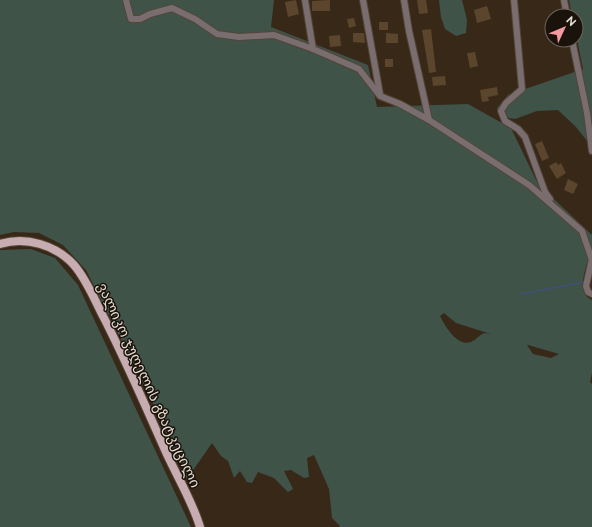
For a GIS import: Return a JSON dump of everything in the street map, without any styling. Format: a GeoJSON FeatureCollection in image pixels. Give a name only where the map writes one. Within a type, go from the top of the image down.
{"type":"FeatureCollection","features":[{"type":"Feature","properties":{"kind":"main road","name":"ვალიკო ჯუღელის გზატკეცილი"},"geometry":{"type":"LineString","coordinates":[[0,244],[18,241],[33,242],[48,246],[64,255],[75,266],[85,280],[128,365],[200,527]]}},
{"type":"Feature","properties":{"kind":"street"},"geometry":{"type":"LineString","coordinates":[[126,0],[131,19],[140,19],[150,14],[172,8],[195,19],[217,34],[239,37],[274,35],[313,49],[359,69],[380,96],[400,104],[428,120],[529,185],[554,205],[582,231],[592,260],[586,286],[588,292],[592,294]]}},
{"type":"Feature","properties":{"kind":"street"},"geometry":{"type":"LineString","coordinates":[[305,0],[313,49]]}},
{"type":"Feature","properties":{"kind":"street"},"geometry":{"type":"LineString","coordinates":[[363,0],[380,96]]}},
{"type":"Feature","properties":{"kind":"street"},"geometry":{"type":"LineString","coordinates":[[404,0],[428,120]]}},
{"type":"Feature","properties":{"kind":"street"},"geometry":{"type":"LineString","coordinates":[[514,0],[522,89],[506,102],[501,111],[505,121],[518,129],[525,138],[545,192],[554,205]]}},
{"type":"Feature","properties":{"kind":"street"},"geometry":{"type":"LineString","coordinates":[[574,48],[587,113],[592,151]]}},
{"type":"Feature","properties":{"kind":"green space"},"geometry":{"type":"Polygon","coordinates":[[[0,0],[274,0],[271,27],[368,65],[377,107],[468,104],[511,128],[538,184],[592,235],[592,248],[583,283],[586,296],[592,300],[592,373],[590,382],[592,384],[592,527],[339,527],[340,526],[332,518],[329,489],[314,455],[307,458],[309,477],[304,478],[291,470],[284,471],[293,489],[288,492],[274,478],[258,472],[252,483],[247,482],[240,471],[234,478],[228,461],[221,456],[212,443],[187,479],[151,399],[86,270],[63,245],[39,233],[14,232],[0,235],[0,0]],[[444,313],[440,316],[452,335],[456,339],[466,343],[475,340],[486,333],[493,335],[456,323],[444,313]],[[527,345],[533,354],[551,358],[559,354],[527,345]]]}},
{"type":"Feature","properties":{"kind":"green space"},"geometry":{"type":"Polygon","coordinates":[[[439,0],[462,0],[467,20],[466,33],[456,36],[445,29],[441,17],[439,0]]]}},
{"type":"Feature","properties":{"kind":"green space"},"geometry":{"type":"Polygon","coordinates":[[[569,0],[592,0],[592,147],[576,127],[558,110],[537,111],[515,119],[499,116],[497,108],[508,95],[583,69],[579,48],[584,48],[584,8],[570,8],[569,0]]]}},
{"type":"Feature","properties":{"kind":"green space"},"geometry":{"type":"Polygon","coordinates":[[[31,249],[55,258],[78,285],[191,527],[0,527],[0,250],[31,249]]]}},
{"type":"Feature","properties":{"kind":"building"},"geometry":{"type":"Polygon","coordinates":[[[296,0],[299,14],[288,17],[285,2],[296,0]]]}},
{"type":"Feature","properties":{"kind":"building"},"geometry":{"type":"Polygon","coordinates":[[[330,0],[330,11],[312,11],[312,1],[330,0]]]}},
{"type":"Feature","properties":{"kind":"building"},"geometry":{"type":"Polygon","coordinates":[[[417,0],[426,0],[428,13],[419,14],[417,0]]]}},
{"type":"Feature","properties":{"kind":"building"},"geometry":{"type":"Polygon","coordinates":[[[487,6],[491,19],[477,23],[474,10],[487,6]]]}},
{"type":"Feature","properties":{"kind":"building"},"geometry":{"type":"Polygon","coordinates":[[[354,18],[356,26],[349,28],[347,19],[354,18]]]}},
{"type":"Feature","properties":{"kind":"building"},"geometry":{"type":"Polygon","coordinates":[[[379,22],[388,22],[388,30],[379,30],[379,22]]]}},
{"type":"Feature","properties":{"kind":"building"},"geometry":{"type":"Polygon","coordinates":[[[431,29],[436,72],[429,73],[422,30],[431,29]]]}},
{"type":"Feature","properties":{"kind":"building"},"geometry":{"type":"Polygon","coordinates":[[[353,33],[364,33],[365,43],[353,42],[353,33]]]}},
{"type":"Feature","properties":{"kind":"building"},"geometry":{"type":"Polygon","coordinates":[[[386,33],[398,34],[398,43],[386,43],[386,33]]]}},
{"type":"Feature","properties":{"kind":"building"},"geometry":{"type":"Polygon","coordinates":[[[340,35],[341,46],[330,47],[329,36],[340,35]]]}},
{"type":"Feature","properties":{"kind":"building"},"geometry":{"type":"Polygon","coordinates":[[[475,52],[478,66],[470,68],[467,53],[475,52]]]}},
{"type":"Feature","properties":{"kind":"building"},"geometry":{"type":"Polygon","coordinates":[[[385,59],[393,59],[393,67],[385,67],[385,59]]]}},
{"type":"Feature","properties":{"kind":"building"},"geometry":{"type":"Polygon","coordinates":[[[445,76],[446,85],[433,86],[432,77],[445,76]]]}},
{"type":"Feature","properties":{"kind":"building"},"geometry":{"type":"Polygon","coordinates":[[[497,87],[498,95],[488,97],[489,101],[482,102],[480,90],[497,87]]]}},
{"type":"Feature","properties":{"kind":"building"},"geometry":{"type":"Polygon","coordinates":[[[542,141],[549,158],[542,161],[535,144],[542,141]]]}},
{"type":"Feature","properties":{"kind":"building"},"geometry":{"type":"Polygon","coordinates":[[[556,162],[558,165],[561,163],[566,173],[557,179],[549,166],[556,162]]]}},
{"type":"Feature","properties":{"kind":"building"},"geometry":{"type":"Polygon","coordinates":[[[568,179],[578,184],[573,194],[564,190],[568,179]]]}},
{"type":"Feature","properties":{"kind":"waterway"},"geometry":{"type":"LineString","coordinates":[[521,294],[584,282]]}}]}
